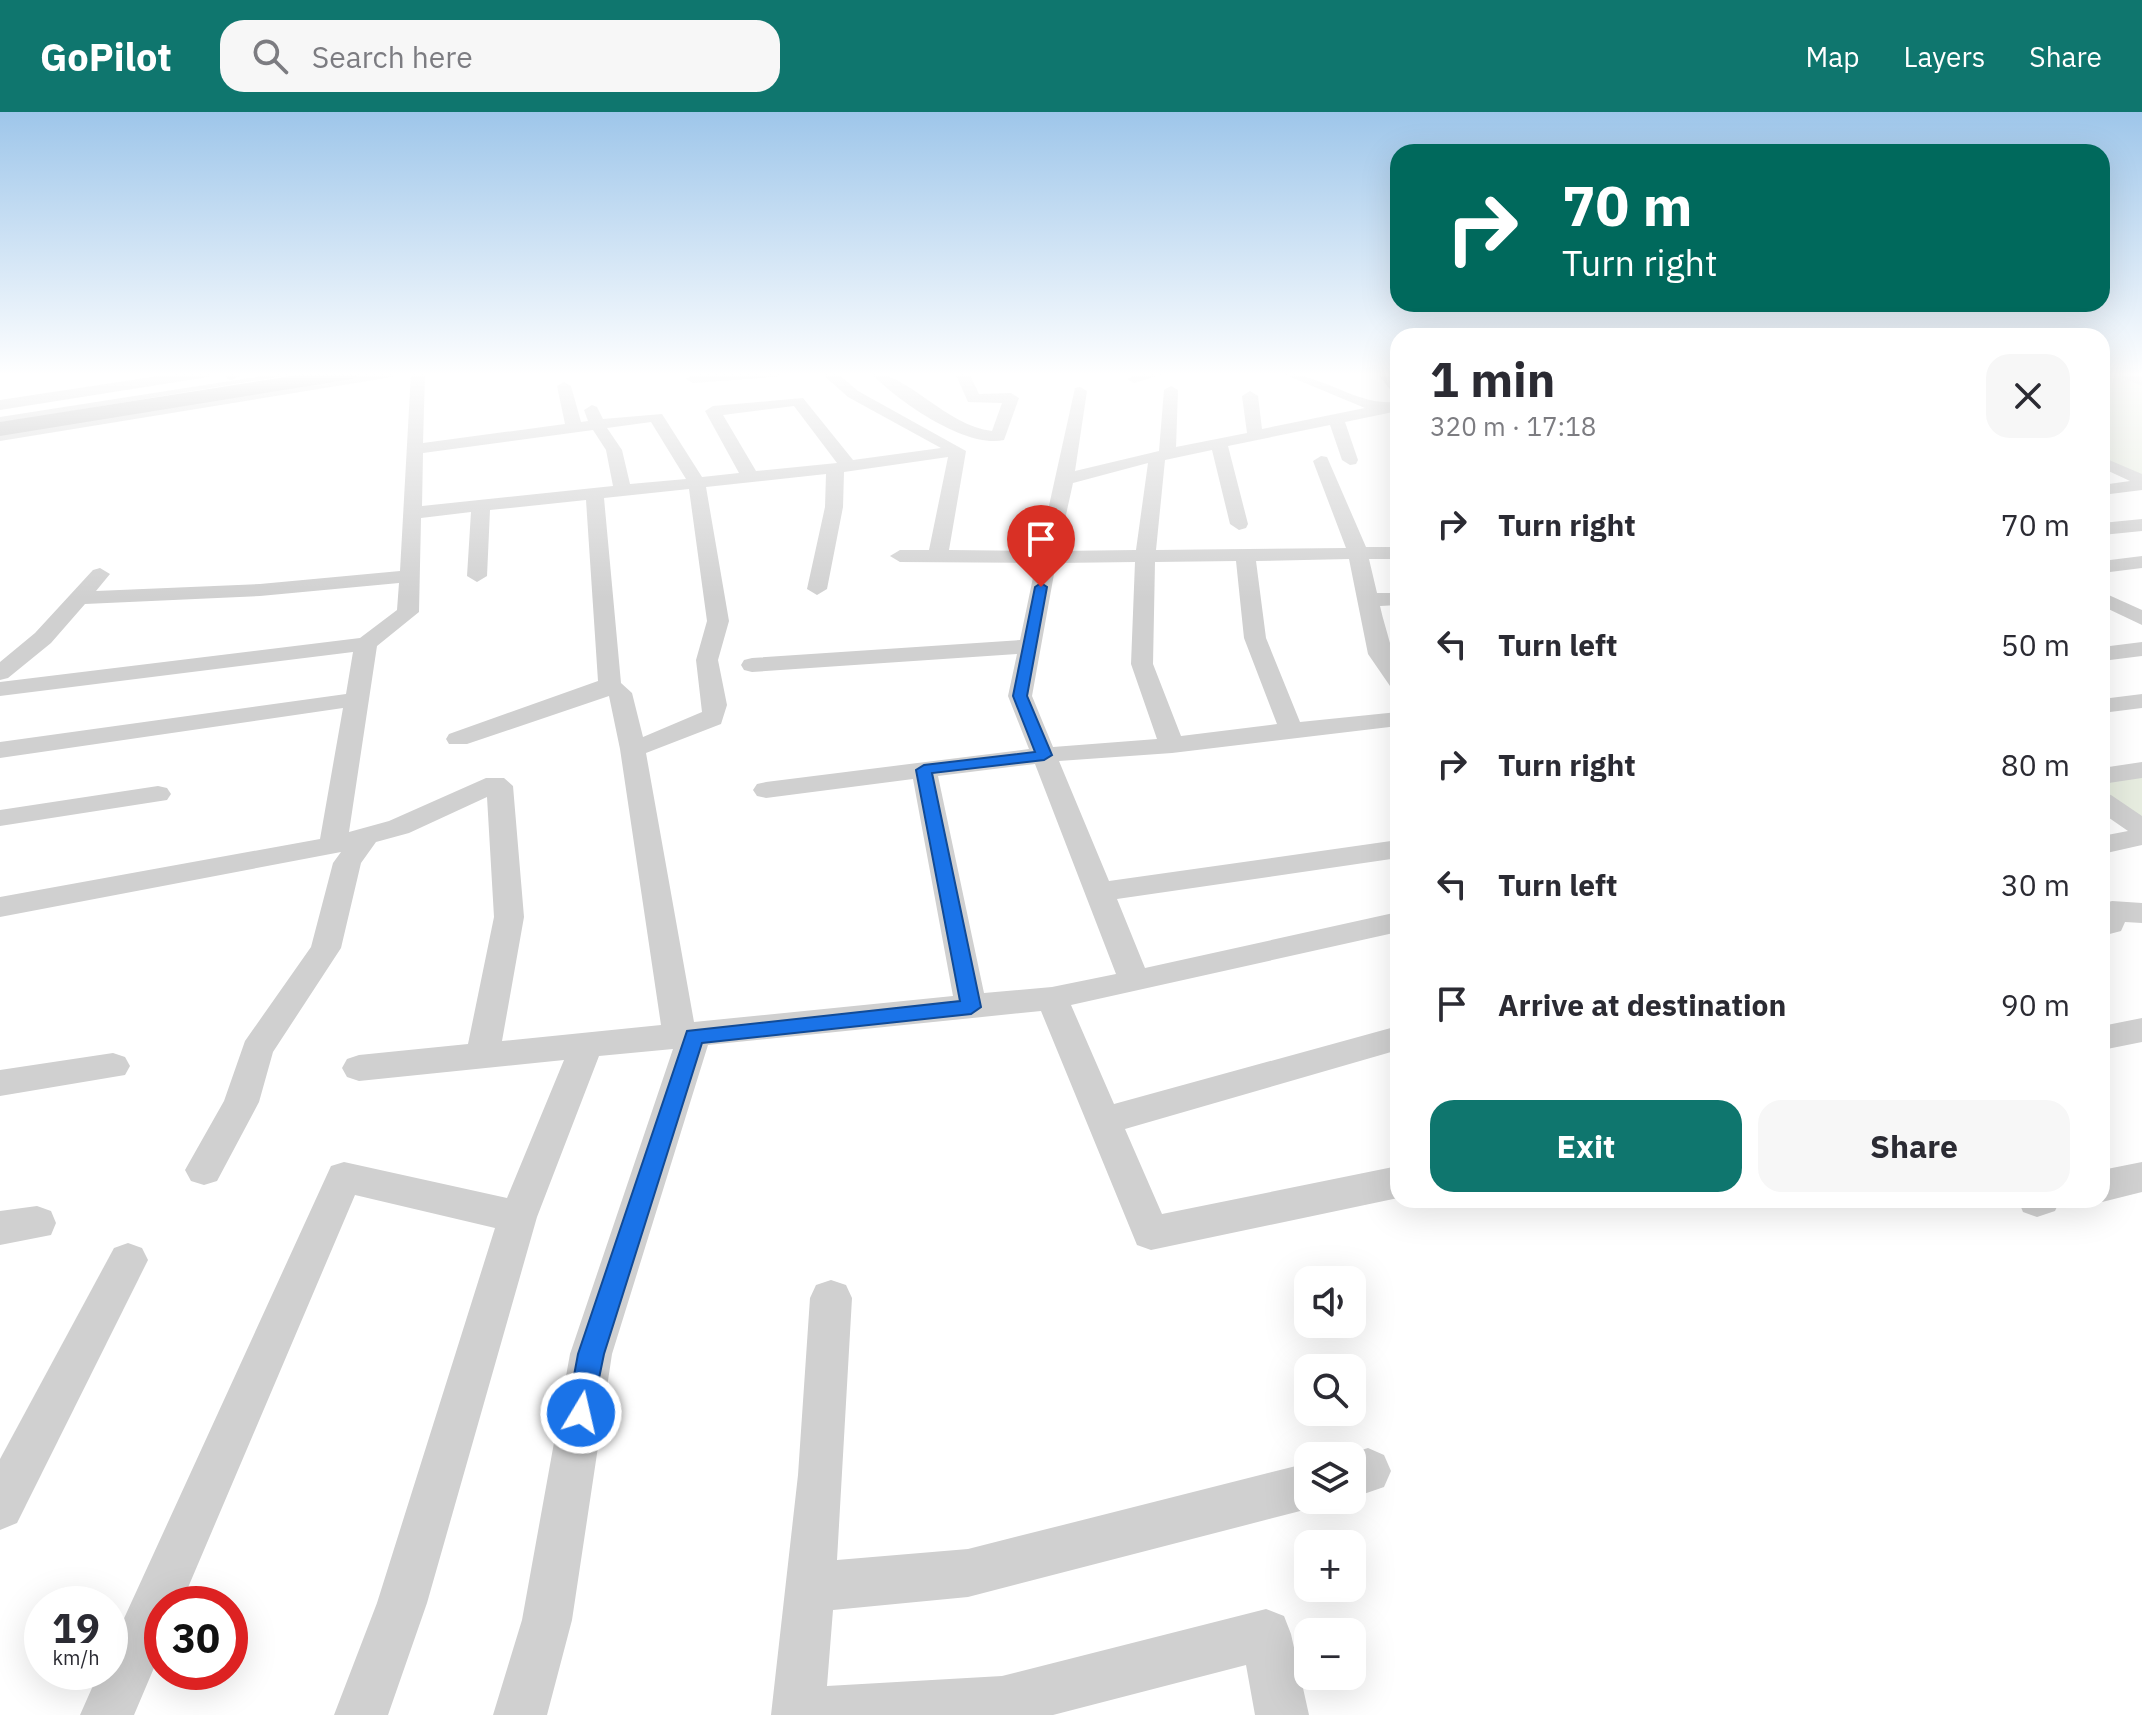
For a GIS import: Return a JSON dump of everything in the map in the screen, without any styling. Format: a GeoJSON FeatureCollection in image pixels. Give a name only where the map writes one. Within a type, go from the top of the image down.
{"type":"FeatureCollection","features":[{"type":"Feature","properties":{"kind":"street"},"geometry":{"type":"LineString","coordinates":[[0,689],[366,644],[408,612],[416,449],[425,448]]}},
{"type":"Feature","properties":{"kind":"street"},"geometry":{"type":"LineString","coordinates":[[613,448],[622,489]]}},
{"type":"Feature","properties":{"kind":"street"},"geometry":{"type":"LineString","coordinates":[[633,749],[712,719],[716,711],[707,662],[711,637],[718,621],[697,483],[675,448]]}},
{"type":"Feature","properties":{"kind":"street"},"geometry":{"type":"LineString","coordinates":[[734,448],[749,475]]}},
{"type":"Feature","properties":{"kind":"street"},"geometry":{"type":"LineString","coordinates":[[817,589],[842,467],[829,448]]}},
{"type":"Feature","properties":{"kind":"street"},"geometry":{"type":"LineString","coordinates":[[952,448],[958,451]]}},
{"type":"Feature","properties":{"kind":"street"},"geometry":{"type":"LineString","coordinates":[[1070,448],[1020,696],[1135,981]]}},
{"type":"Feature","properties":{"kind":"street"},"geometry":{"type":"LineString","coordinates":[[1163,448],[1145,556],[1142,664],[1172,745]]}},
{"type":"Feature","properties":{"kind":"street"},"geometry":{"type":"LineString","coordinates":[[1065,480],[1199,448]]}},
{"type":"Feature","properties":{"kind":"street"},"geometry":{"type":"LineString","coordinates":[[1220,448],[1239,524]]}},
{"type":"Feature","properties":{"kind":"street"},"geometry":{"type":"LineString","coordinates":[[1346,448],[1350,460]]}},
{"type":"Feature","properties":{"kind":"street"},"geometry":{"type":"LineString","coordinates":[[412,513],[527,500],[529,503],[622,489],[842,467],[958,451]]}},
{"type":"Feature","properties":{"kind":"street"},"geometry":{"type":"LineString","coordinates":[[928,578],[958,451]]}},
{"type":"Feature","properties":{"kind":"street"},"geometry":{"type":"LineString","coordinates":[[1321,461],[1358,553],[1379,654],[1390,668]]}},
{"type":"Feature","properties":{"kind":"street"},"geometry":{"type":"LineString","coordinates":[[2110,466],[2142,482]]}},
{"type":"Feature","properties":{"kind":"street"},"geometry":{"type":"LineString","coordinates":[[2110,488],[2142,482]]}},
{"type":"Feature","properties":{"kind":"street"},"geometry":{"type":"LineString","coordinates":[[520,1715],[547,1620],[591,1354],[687,1037],[633,749],[620,693],[610,685],[595,493]]}},
{"type":"Feature","properties":{"kind":"street"},"geometry":{"type":"LineString","coordinates":[[477,576],[481,555],[478,538],[481,505]]}},
{"type":"Feature","properties":{"kind":"street"},"geometry":{"type":"LineString","coordinates":[[2110,528],[2142,525]]}},
{"type":"Feature","properties":{"kind":"street"},"geometry":{"type":"LineString","coordinates":[[900,556],[1390,553]]}},
{"type":"Feature","properties":{"kind":"street"},"geometry":{"type":"LineString","coordinates":[[1245,555],[1255,638],[1291,730]]}},
{"type":"Feature","properties":{"kind":"street"},"geometry":{"type":"LineString","coordinates":[[2110,566],[2142,562]]}},
{"type":"Feature","properties":{"kind":"street"},"geometry":{"type":"LineString","coordinates":[[0,673],[43,638],[100,574]]}},
{"type":"Feature","properties":{"kind":"street"},"geometry":{"type":"LineString","coordinates":[[81,598],[260,590],[409,576]]}},
{"type":"Feature","properties":{"kind":"street"},"geometry":{"type":"LineString","coordinates":[[1368,600],[1390,599]]}},
{"type":"Feature","properties":{"kind":"street"},"geometry":{"type":"LineString","coordinates":[[2110,602],[2142,600]]}},
{"type":"Feature","properties":{"kind":"street"},"geometry":{"type":"LineString","coordinates":[[2110,604],[2142,619]]}},
{"type":"Feature","properties":{"kind":"street"},"geometry":{"type":"LineString","coordinates":[[333,845],[366,644]]}},
{"type":"Feature","properties":{"kind":"street"},"geometry":{"type":"LineString","coordinates":[[752,665],[1030,646]]}},
{"type":"Feature","properties":{"kind":"street"},"geometry":{"type":"LineString","coordinates":[[2110,653],[2142,649]]}},
{"type":"Feature","properties":{"kind":"street"},"geometry":{"type":"LineString","coordinates":[[458,739],[610,685]]}},
{"type":"Feature","properties":{"kind":"street"},"geometry":{"type":"LineString","coordinates":[[0,750],[358,699]]}},
{"type":"Feature","properties":{"kind":"street"},"geometry":{"type":"LineString","coordinates":[[2110,705],[2142,701]]}},
{"type":"Feature","properties":{"kind":"street"},"geometry":{"type":"LineString","coordinates":[[766,790],[1044,755],[1172,745],[1390,720]]}},
{"type":"Feature","properties":{"kind":"street"},"geometry":{"type":"LineString","coordinates":[[924,770],[971,1007]]}},
{"type":"Feature","properties":{"kind":"street"},"geometry":{"type":"LineString","coordinates":[[2110,775],[2142,770]]}},
{"type":"Feature","properties":{"kind":"street"},"geometry":{"type":"LineString","coordinates":[[3,911],[333,845],[399,827],[486,786],[500,786],[509,917],[482,1057]]}},
{"type":"Feature","properties":{"kind":"street"},"geometry":{"type":"LineString","coordinates":[[0,818],[158,794]]}},
{"type":"Feature","properties":{"kind":"street"},"geometry":{"type":"LineString","coordinates":[[2110,806],[2142,828]]}},
{"type":"Feature","properties":{"kind":"street"},"geometry":{"type":"LineString","coordinates":[[204,1170],[241,1102],[257,1050],[326,948],[347,863],[366,836]]}},
{"type":"Feature","properties":{"kind":"street"},"geometry":{"type":"LineString","coordinates":[[2110,843],[2142,837]]}},
{"type":"Feature","properties":{"kind":"street"},"geometry":{"type":"LineString","coordinates":[[1100,892],[1390,850]]}},
{"type":"Feature","properties":{"kind":"street"},"geometry":{"type":"LineString","coordinates":[[2110,924],[2112,911],[2142,913]]}},
{"type":"Feature","properties":{"kind":"street"},"geometry":{"type":"LineString","coordinates":[[359,1068],[1052,998],[1390,924]]}},
{"type":"Feature","properties":{"kind":"street"},"geometry":{"type":"LineString","coordinates":[[1052,998],[1151,1233],[1390,1184]]}},
{"type":"Feature","properties":{"kind":"street"},"geometry":{"type":"LineString","coordinates":[[2110,1036],[2142,1030]]}},
{"type":"Feature","properties":{"kind":"street"},"geometry":{"type":"LineString","coordinates":[[1104,1121],[1390,1040]]}},
{"type":"Feature","properties":{"kind":"street"},"geometry":{"type":"LineString","coordinates":[[361,1715],[402,1603],[518,1217],[586,1047]]}},
{"type":"Feature","properties":{"kind":"street"},"geometry":{"type":"LineString","coordinates":[[0,1083],[113,1066]]}},
{"type":"Feature","properties":{"kind":"street"},"geometry":{"type":"LineString","coordinates":[[107,1715],[344,1177],[518,1217]]}},
{"type":"Feature","properties":{"kind":"street"},"geometry":{"type":"LineString","coordinates":[[2110,1184],[2142,1177]]}},
{"type":"Feature","properties":{"kind":"street"},"geometry":{"type":"LineString","coordinates":[[0,1506],[128,1260]]}},
{"type":"Feature","properties":{"kind":"street"},"geometry":{"type":"LineString","coordinates":[[831,1298],[821,1475],[798,1714],[1002,1708],[1266,1634],[1282,1715]]}},
{"type":"Feature","properties":{"kind":"street"},"geometry":{"type":"LineString","coordinates":[[810,1587],[968,1573],[1294,1490]]}},
{"type":"Feature","properties":{"kind":"shaded area"},"geometry":{"type":"Polygon","coordinates":[[[2110,448],[2142,448],[2142,480],[2110,466],[2110,448]]]}},
{"type":"Feature","properties":{"kind":"shaded area"},"geometry":{"type":"Polygon","coordinates":[[[2142,770],[2142,828],[2110,806],[2110,775],[2142,770]]]}},
{"type":"Feature","properties":{"kind":"route"},"geometry":{"type":"LineString","coordinates":[[581,1413],[591,1354],[694,1036],[971,1007],[924,770],[1044,755],[1020,696],[1041,587]]}}]}
